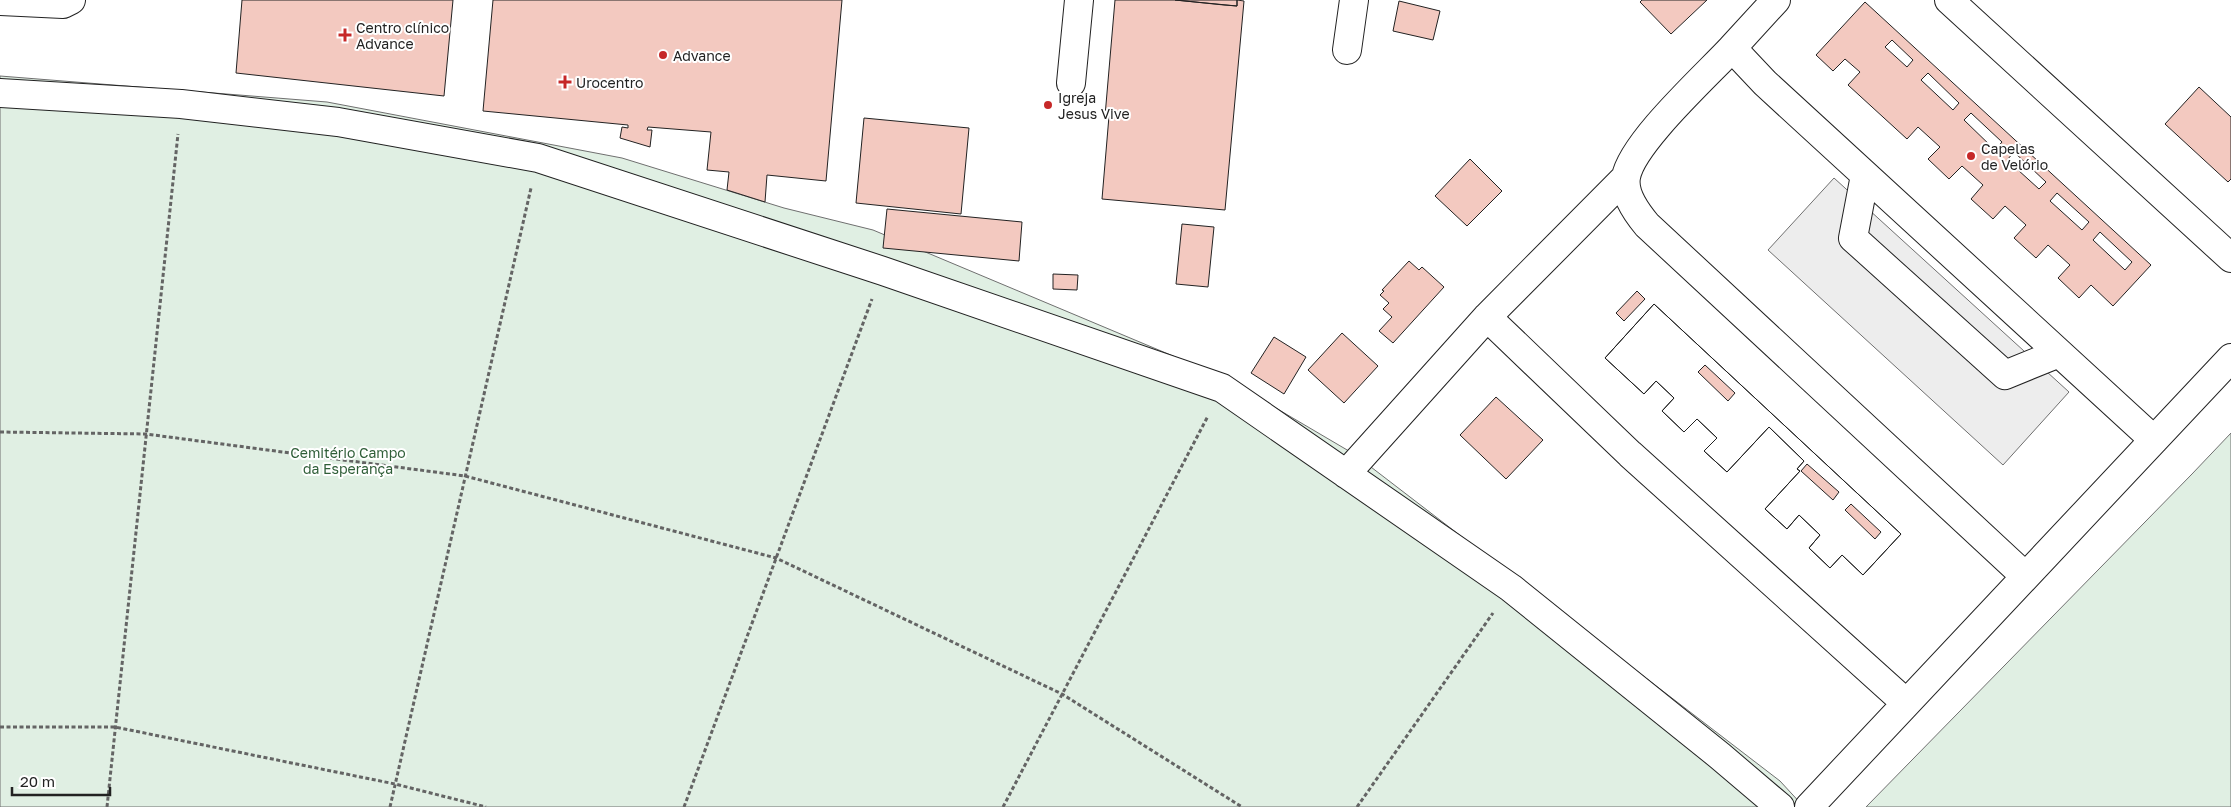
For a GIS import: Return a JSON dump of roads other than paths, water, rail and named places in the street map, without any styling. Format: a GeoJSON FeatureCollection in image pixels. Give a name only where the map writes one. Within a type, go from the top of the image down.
{"type":"FeatureCollection","features":[{"type":"Feature","properties":{"kind":"lane"},"geometry":{"type":"LineString","coordinates":[[0,1],[63,4],[71,0]]}},
{"type":"Feature","properties":{"kind":"lane"},"geometry":{"type":"LineString","coordinates":[[1071,82],[1079,0]]}},
{"type":"Feature","properties":{"kind":"lane"},"geometry":{"type":"LineString","coordinates":[[1347,50],[1354,0]]}},
{"type":"Feature","properties":{"kind":"lane"},"geometry":{"type":"LineString","coordinates":[[1346,474],[1487,317],[1625,178],[1636,151],[1776,0]]}},
{"type":"Feature","properties":{"kind":"lane"},"geometry":{"type":"LineString","coordinates":[[1948,0],[2231,258]]}},
{"type":"Feature","properties":{"kind":"lane"},"geometry":{"type":"LineString","coordinates":[[1732,48],[1765,83],[2154,440]]}},
{"type":"Feature","properties":{"kind":"lane"},"geometry":{"type":"LineString","coordinates":[[0,93],[181,104],[338,122],[538,158],[883,272],[1222,388],[1511,588],[1720,756],[1780,807]]}},
{"type":"Feature","properties":{"kind":"lane"},"geometry":{"type":"LineString","coordinates":[[1865,175],[1853,238],[2005,375],[2059,353]]}},
{"type":"Feature","properties":{"kind":"lane"},"geometry":{"type":"LineString","coordinates":[[1625,178],[1630,198],[1646,225],[2024,576]]}},
{"type":"Feature","properties":{"kind":"lane"},"geometry":{"type":"LineString","coordinates":[[1487,317],[1630,454],[1906,703]]}},
{"type":"Feature","properties":{"kind":"lane"},"geometry":{"type":"LineString","coordinates":[[1809,807],[2024,576],[2231,358]]}},
{"type":"Feature","properties":{"kind":"place","name":"Centro clínico Advance"},"geometry":{"type":"Point","coordinates":[345,35]}},
{"type":"Feature","properties":{"kind":"place","name":"Advance"},"geometry":{"type":"Point","coordinates":[663,55]}},
{"type":"Feature","properties":{"kind":"place","name":"Urocentro"},"geometry":{"type":"Point","coordinates":[565,82]}},
{"type":"Feature","properties":{"kind":"place","name":"Igreja Jesus Vive"},"geometry":{"type":"Point","coordinates":[1048,105]}},
{"type":"Feature","properties":{"kind":"place","name":"Capelas de Velório"},"geometry":{"type":"Point","coordinates":[1971,156]}},
{"type":"Feature","properties":{"kind":"park label","name":"Cemitério Campo da Esperança"},"geometry":{"type":"Point","coordinates":[348,460]}}]}
